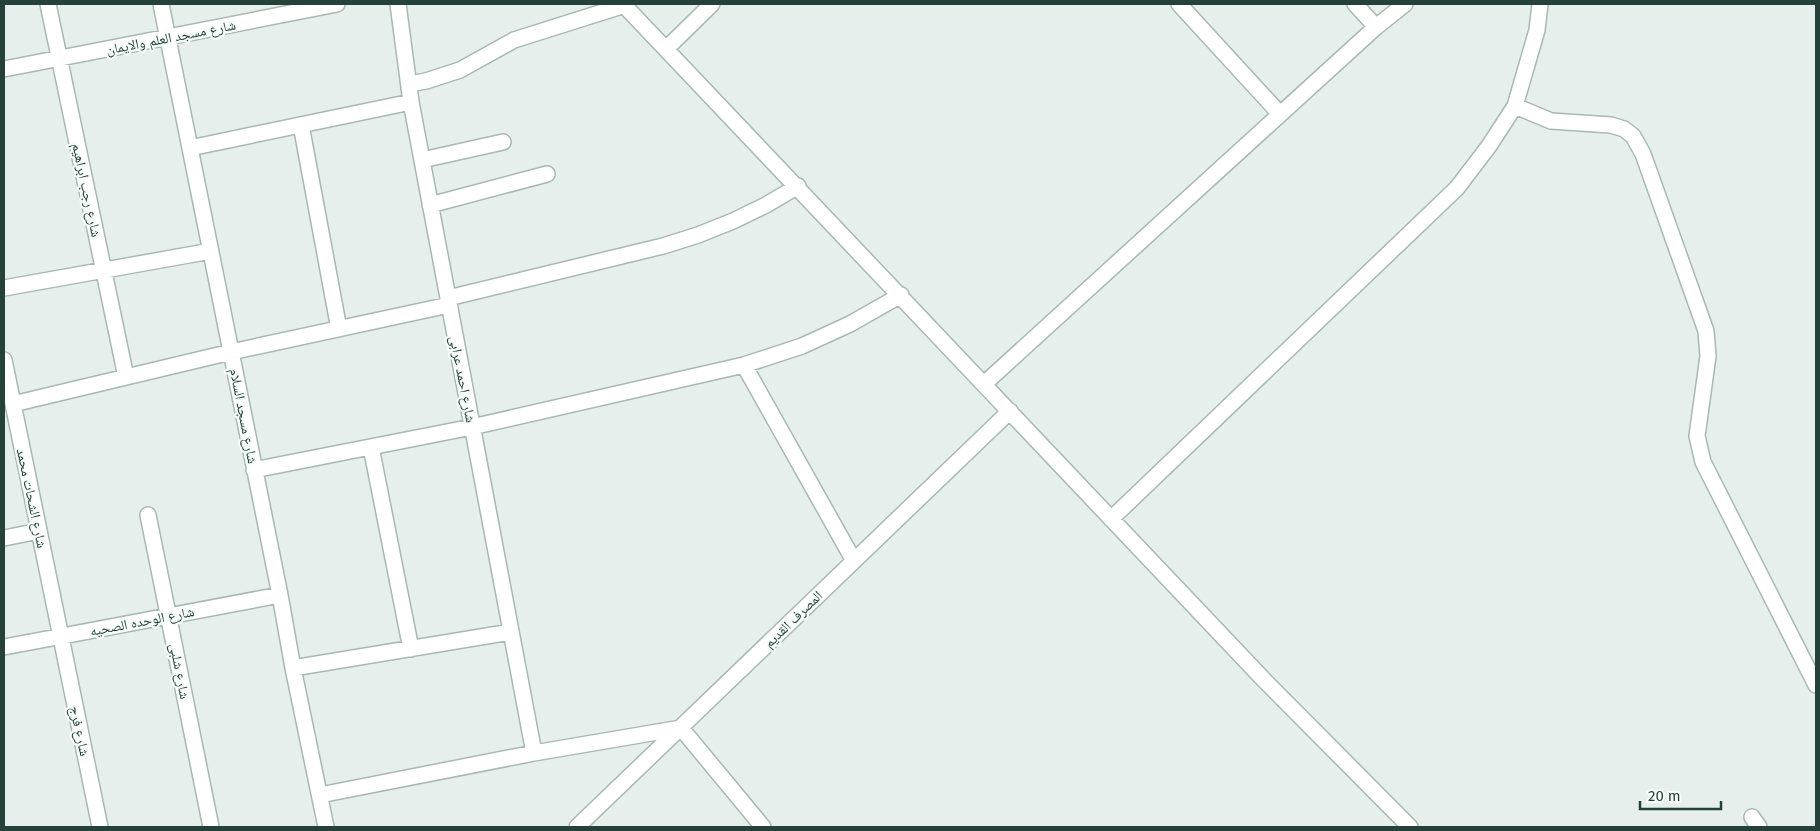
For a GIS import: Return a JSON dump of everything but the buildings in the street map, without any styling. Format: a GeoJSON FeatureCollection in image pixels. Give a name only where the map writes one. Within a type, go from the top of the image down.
{"type":"FeatureCollection","features":[{"type":"Feature","properties":{"kind":"street","name":"شارع رجب ابراهيم"},"geometry":{"type":"LineString","coordinates":[[48,4],[126,377]]}},
{"type":"Feature","properties":{"kind":"street","name":"شارع مسجد السلام"},"geometry":{"type":"LineString","coordinates":[[161,4],[326,827]]}},
{"type":"Feature","properties":{"kind":"street","name":"شارع مسجد العلم والايمان"},"geometry":{"type":"LineString","coordinates":[[4,69],[168,38],[295,8],[337,4]]}},
{"type":"Feature","properties":{"kind":"street","name":"شارع احمد عرابى"},"geometry":{"type":"LineString","coordinates":[[399,4],[411,102],[534,753]]}},
{"type":"Feature","properties":{"kind":"street"},"geometry":{"type":"LineString","coordinates":[[409,84],[426,81],[460,70],[514,40],[624,4],[1265,681],[1410,827]]}},
{"type":"Feature","properties":{"kind":"street"},"geometry":{"type":"LineString","coordinates":[[666,49],[712,4]]}},
{"type":"Feature","properties":{"kind":"street"},"geometry":{"type":"LineString","coordinates":[[1179,4],[1280,114]]}},
{"type":"Feature","properties":{"kind":"street"},"geometry":{"type":"LineString","coordinates":[[1355,4],[1376,27]]}},
{"type":"Feature","properties":{"kind":"street"},"geometry":{"type":"LineString","coordinates":[[984,384],[1376,27],[1404,4]]}},
{"type":"Feature","properties":{"kind":"street"},"geometry":{"type":"LineString","coordinates":[[1111,518],[1457,188],[1489,146],[1515,106],[1537,30],[1540,4]]}},
{"type":"Feature","properties":{"kind":"street"},"geometry":{"type":"LineString","coordinates":[[190,148],[411,102]]}},
{"type":"Feature","properties":{"kind":"street"},"geometry":{"type":"LineString","coordinates":[[1515,106],[1551,121],[1611,125],[1624,129],[1633,136],[1644,154],[1706,330],[1708,356],[1697,436],[1703,462],[1816,685]]}},
{"type":"Feature","properties":{"kind":"street"},"geometry":{"type":"LineString","coordinates":[[301,125],[339,328]]}},
{"type":"Feature","properties":{"kind":"street"},"geometry":{"type":"LineString","coordinates":[[422,160],[503,142]]}},
{"type":"Feature","properties":{"kind":"street"},"geometry":{"type":"LineString","coordinates":[[430,205],[547,174]]}},
{"type":"Feature","properties":{"kind":"street"},"geometry":{"type":"LineString","coordinates":[[10,410],[126,377],[449,302],[663,246],[733,221],[766,205],[798,186]]}},
{"type":"Feature","properties":{"kind":"street"},"geometry":{"type":"LineString","coordinates":[[4,288],[211,251]]}},
{"type":"Feature","properties":{"kind":"street"},"geometry":{"type":"LineString","coordinates":[[254,470],[472,426],[744,365],[802,346],[850,324],[901,295]]}},
{"type":"Feature","properties":{"kind":"street","name":"شارع الشحات محمد"},"geometry":{"type":"LineString","coordinates":[[4,360],[10,410],[39,531],[61,636]]}},
{"type":"Feature","properties":{"kind":"street"},"geometry":{"type":"LineString","coordinates":[[744,365],[854,561]]}},
{"type":"Feature","properties":{"kind":"street","name":"المصرف القديم"},"geometry":{"type":"LineString","coordinates":[[577,827],[1010,411]]}},
{"type":"Feature","properties":{"kind":"street"},"geometry":{"type":"LineString","coordinates":[[371,447],[411,649]]}},
{"type":"Feature","properties":{"kind":"street","name":"شارع شلبى"},"geometry":{"type":"LineString","coordinates":[[148,515],[211,827]]}},
{"type":"Feature","properties":{"kind":"street"},"geometry":{"type":"LineString","coordinates":[[4,538],[39,531]]}},
{"type":"Feature","properties":{"kind":"street","name":"شارع الوحده الصحيه"},"geometry":{"type":"LineString","coordinates":[[4,647],[280,595]]}},
{"type":"Feature","properties":{"kind":"street"},"geometry":{"type":"LineString","coordinates":[[293,668],[511,632]]}},
{"type":"Feature","properties":{"kind":"street","name":"شارع فرج"},"geometry":{"type":"LineString","coordinates":[[61,636],[100,827]]}},
{"type":"Feature","properties":{"kind":"street"},"geometry":{"type":"LineString","coordinates":[[320,795],[534,753],[681,728],[763,827]]}}]}
